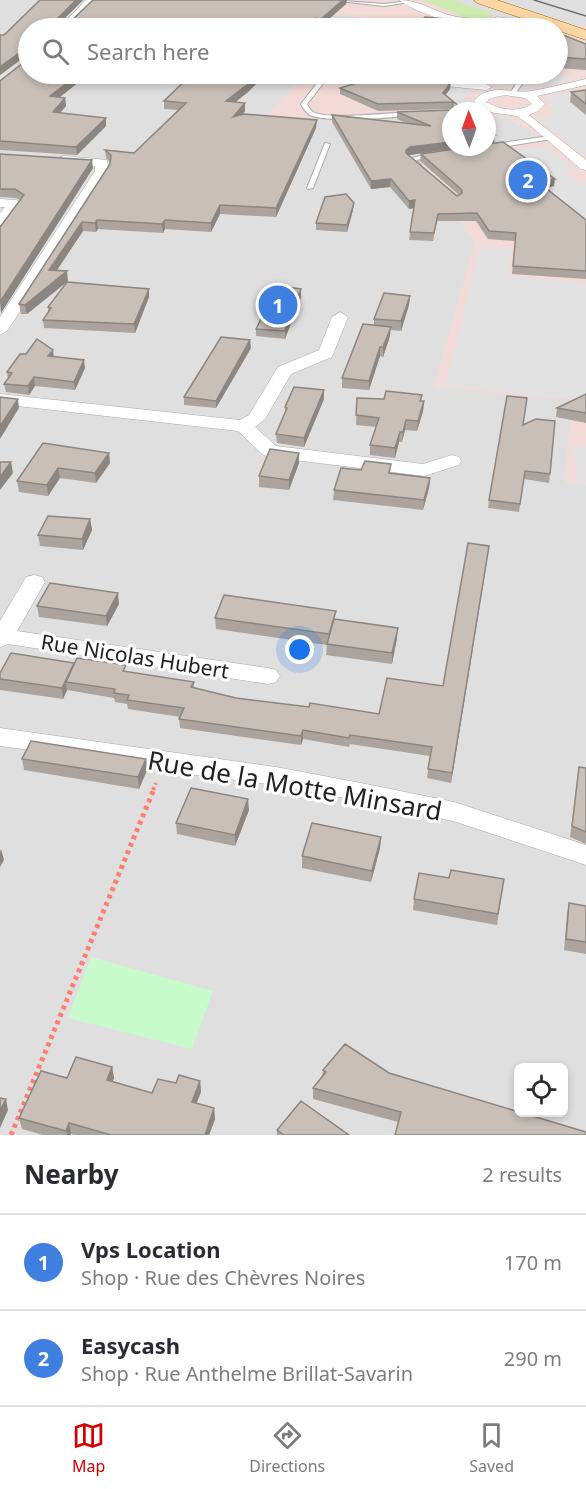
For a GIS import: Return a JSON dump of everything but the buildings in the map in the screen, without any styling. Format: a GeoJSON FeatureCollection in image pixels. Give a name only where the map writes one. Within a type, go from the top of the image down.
{"type":"FeatureCollection","features":[{"type":"Feature","properties":{"kind":"main road"},"geometry":{"type":"LineString","coordinates":[[502,0],[556,18]]}},
{"type":"Feature","properties":{"kind":"main road"},"geometry":{"type":"LineString","coordinates":[[476,1],[499,18]]}},
{"type":"Feature","properties":{"kind":"main road"},"geometry":{"type":"LineString","coordinates":[[476,1],[531,18]]}},
{"type":"Feature","properties":{"kind":"main road"},"geometry":{"type":"LineString","coordinates":[[568,22],[586,28]]}},
{"type":"Feature","properties":{"kind":"main road"},"geometry":{"type":"LineString","coordinates":[[568,29],[586,35]]}},
{"type":"Feature","properties":{"kind":"street"},"geometry":{"type":"LineString","coordinates":[[74,18],[92,0]]}},
{"type":"Feature","properties":{"kind":"street"},"geometry":{"type":"LineString","coordinates":[[406,1],[447,18]]}},
{"type":"Feature","properties":{"kind":"street"},"geometry":{"type":"LineString","coordinates":[[470,84],[491,86],[528,95],[586,82]]}},
{"type":"Feature","properties":{"kind":"street"},"geometry":{"type":"LineString","coordinates":[[481,102],[491,86]]}},
{"type":"Feature","properties":{"kind":"street"},"geometry":{"type":"LineString","coordinates":[[496,111],[518,112],[538,107],[538,101],[528,95]]}},
{"type":"Feature","properties":{"kind":"street"},"geometry":{"type":"LineString","coordinates":[[518,112],[586,166]]}},
{"type":"Feature","properties":{"kind":"street"},"geometry":{"type":"LineString","coordinates":[[0,330],[102,171],[102,163],[57,160]]}},
{"type":"Feature","properties":{"kind":"street"},"geometry":{"type":"LineString","coordinates":[[0,203],[16,204],[0,221]]}},
{"type":"Feature","properties":{"kind":"street"},"geometry":{"type":"LineString","coordinates":[[0,399],[243,426],[256,419],[284,371],[326,352],[340,317]]}},
{"type":"Feature","properties":{"kind":"street"},"geometry":{"type":"LineString","coordinates":[[243,426],[270,451],[424,470],[452,461]]}},
{"type":"Feature","properties":{"kind":"street","name":"Rue Nicolas Hubert"},"geometry":{"type":"LineString","coordinates":[[33,582],[1,638],[268,676]]}},
{"type":"Feature","properties":{"kind":"street","name":"Rue de la Motte Minsard"},"geometry":{"type":"LineString","coordinates":[[0,736],[91,748],[164,762],[276,776],[443,810],[586,855]]}},
{"type":"Feature","properties":{"kind":"lane"},"geometry":{"type":"LineString","coordinates":[[332,0],[384,5],[406,1]]}},
{"type":"Feature","properties":{"kind":"lane"},"geometry":{"type":"LineString","coordinates":[[319,84],[304,104],[312,114],[326,116],[417,114]]}},
{"type":"Feature","properties":{"kind":"lane"},"geometry":{"type":"LineString","coordinates":[[513,93],[519,84]]}},
{"type":"Feature","properties":{"kind":"lane"},"geometry":{"type":"LineString","coordinates":[[496,146],[550,138]]}},
{"type":"Feature","properties":{"kind":"lane"},"geometry":{"type":"LineString","coordinates":[[310,188],[327,144]]}},
{"type":"Feature","properties":{"kind":"lane"},"geometry":{"type":"LineString","coordinates":[[426,172],[410,159],[442,154]]}},
{"type":"Feature","properties":{"kind":"path"},"geometry":{"type":"LineString","coordinates":[[11,1135],[164,762]]}},
{"type":"Feature","properties":{"kind":"shaded area"},"geometry":{"type":"Polygon","coordinates":[[[0,0],[130,0],[244,5],[358,17],[18,18],[18,84],[296,84],[267,116],[288,119],[442,116],[443,156],[415,160],[475,241],[573,400],[565,481],[586,485],[586,1135],[0,1135],[0,0]]]}},
{"type":"Feature","properties":{"kind":"shaded area"},"geometry":{"type":"Polygon","coordinates":[[[130,0],[446,0],[504,18],[356,18],[244,5],[130,0]]]}},
{"type":"Feature","properties":{"kind":"shaded area"},"geometry":{"type":"Polygon","coordinates":[[[446,0],[586,0],[586,25],[568,28],[568,18],[504,18],[446,0]]]}},
{"type":"Feature","properties":{"kind":"shaded area"},"geometry":{"type":"Polygon","coordinates":[[[586,25],[586,485],[565,481],[572,400],[434,387],[475,241],[415,159],[442,155],[496,156],[496,148],[545,141],[506,116],[496,116],[496,102],[442,102],[442,116],[288,119],[266,116],[296,84],[568,84],[568,28],[586,25]]]}},
{"type":"Feature","properties":{"kind":"shaded area"},"geometry":{"type":"Polygon","coordinates":[[[499,84],[553,84],[529,89],[502,87],[499,84]]]}},
{"type":"Feature","properties":{"kind":"shaded area"},"geometry":{"type":"Polygon","coordinates":[[[435,85],[472,89],[466,97],[469,102],[442,102],[442,110],[437,111],[426,101],[435,85]]]}},
{"type":"Feature","properties":{"kind":"shaded area"},"geometry":{"type":"Polygon","coordinates":[[[586,88],[586,156],[536,118],[552,117],[551,103],[545,97],[586,88]]]}},
{"type":"Feature","properties":{"kind":"shaded area"},"geometry":{"type":"Polygon","coordinates":[[[496,116],[506,116],[546,141],[496,148],[496,116]]]}},
{"type":"Feature","properties":{"kind":"shaded area"},"geometry":{"type":"Polygon","coordinates":[[[544,146],[576,169],[564,171],[577,181],[576,184],[586,183],[586,227],[539,190],[556,186],[510,150],[544,146]]]}},
{"type":"Feature","properties":{"kind":"shaded area"},"geometry":{"type":"Polygon","coordinates":[[[480,246],[512,248],[509,276],[586,283],[586,396],[580,400],[445,386],[480,246]]]}},
{"type":"Feature","properties":{"kind":"shaded area"},"geometry":{"type":"Polygon","coordinates":[[[571,445],[586,447],[586,485],[579,484],[571,445]]]}},
{"type":"Feature","properties":{"kind":"green space"},"geometry":{"type":"Polygon","coordinates":[[[423,0],[452,0],[494,16],[456,18],[462,16],[423,0]]]}},
{"type":"Feature","properties":{"kind":"green space"},"geometry":{"type":"Polygon","coordinates":[[[91,957],[213,991],[192,1049],[68,1018],[91,957]]]}},
{"type":"Feature","properties":{"kind":"tram line"},"geometry":{"type":"LineString","coordinates":[[534,0],[586,16]]}},
{"type":"Feature","properties":{"kind":"place","name":"Easycash"},"geometry":{"type":"Point","coordinates":[528,180]}},
{"type":"Feature","properties":{"kind":"place","name":"Vps Location"},"geometry":{"type":"Point","coordinates":[278,305]}}]}
